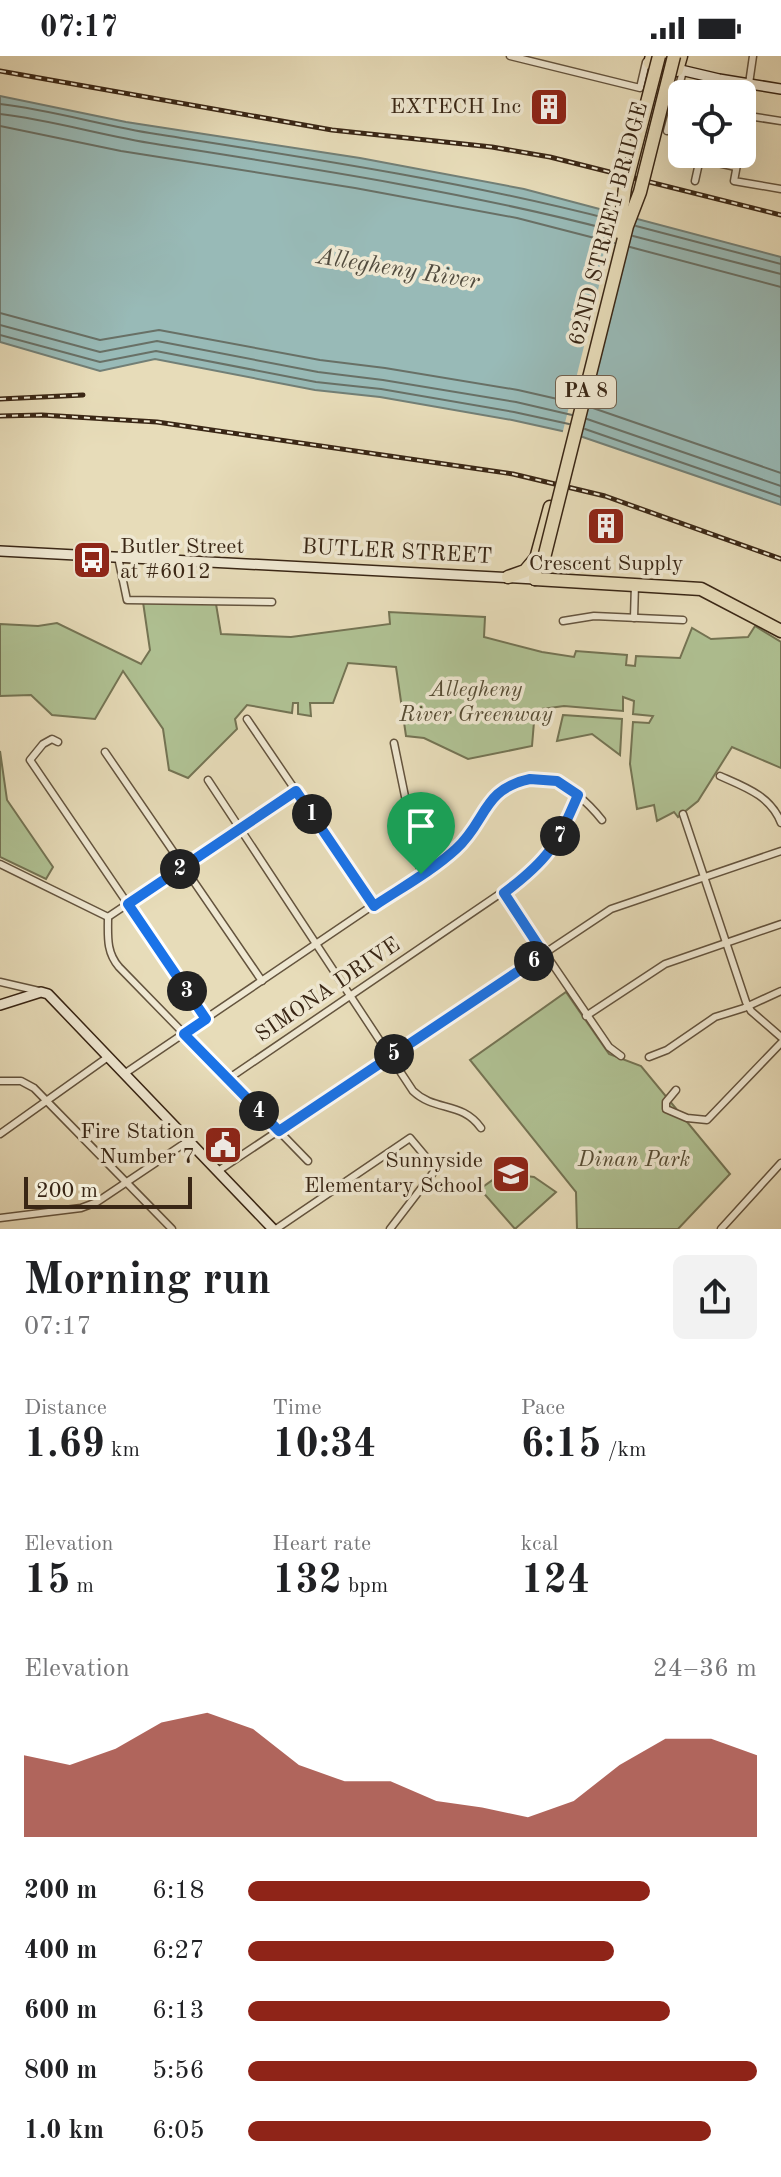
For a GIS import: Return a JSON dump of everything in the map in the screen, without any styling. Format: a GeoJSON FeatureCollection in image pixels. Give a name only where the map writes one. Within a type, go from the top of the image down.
{"type":"FeatureCollection","features":[{"type":"Feature","properties":{"kind":"highway"},"geometry":{"type":"LineString","coordinates":[[624,223],[666,56]]}},
{"type":"Feature","properties":{"kind":"highway","name":"62ND STREET BRIDGE"},"geometry":{"type":"LineString","coordinates":[[624,223],[640,192],[674,56]]}},
{"type":"Feature","properties":{"kind":"highway"},"geometry":{"type":"LineString","coordinates":[[680,70],[681,56]]}},
{"type":"Feature","properties":{"kind":"highway","name":"62ND STREET BRIDGE"},"geometry":{"type":"LineString","coordinates":[[539,565],[624,223],[625,188],[652,59]]}},
{"type":"Feature","properties":{"kind":"highway"},"geometry":{"type":"LineString","coordinates":[[508,577],[539,565],[564,580],[707,591],[781,631]]}},
{"type":"Feature","properties":{"kind":"main road"},"geometry":{"type":"LineString","coordinates":[[652,59],[680,70],[725,80]]}},
{"type":"Feature","properties":{"kind":"main road"},"geometry":{"type":"LineString","coordinates":[[756,85],[781,89]]}},
{"type":"Feature","properties":{"kind":"main road","name":"BUTLER STREET"},"geometry":{"type":"LineString","coordinates":[[0,551],[508,577]]}},
{"type":"Feature","properties":{"kind":"main road"},"geometry":{"type":"LineString","coordinates":[[0,1005],[41,992],[48,994],[274,1229]]}},
{"type":"Feature","properties":{"kind":"street"},"geometry":{"type":"LineString","coordinates":[[510,56],[640,88],[652,59]]}},
{"type":"Feature","properties":{"kind":"street"},"geometry":{"type":"LineString","coordinates":[[750,80],[753,56]]}},
{"type":"Feature","properties":{"kind":"street"},"geometry":{"type":"LineString","coordinates":[[667,131],[680,70]]}},
{"type":"Feature","properties":{"kind":"street"},"geometry":{"type":"LineString","coordinates":[[756,117],[781,121]]}},
{"type":"Feature","properties":{"kind":"street"},"geometry":{"type":"LineString","coordinates":[[695,181],[698,168]]}},
{"type":"Feature","properties":{"kind":"street"},"geometry":{"type":"LineString","coordinates":[[736,168],[734,181],[781,189]]}},
{"type":"Feature","properties":{"kind":"street"},"geometry":{"type":"LineString","coordinates":[[118,557],[127,600],[272,602]]}},
{"type":"Feature","properties":{"kind":"street"},"geometry":{"type":"LineString","coordinates":[[634,618],[635,584]]}},
{"type":"Feature","properties":{"kind":"street"},"geometry":{"type":"LineString","coordinates":[[563,621],[588,616],[683,620]]}},
{"type":"Feature","properties":{"kind":"street"},"geometry":{"type":"LineString","coordinates":[[247,719],[374,906]]}},
{"type":"Feature","properties":{"kind":"street"},"geometry":{"type":"LineString","coordinates":[[58,742],[52,739],[46,741],[30,760],[206,1019]]}},
{"type":"Feature","properties":{"kind":"street"},"geometry":{"type":"LineString","coordinates":[[394,743],[421,874]]}},
{"type":"Feature","properties":{"kind":"street"},"geometry":{"type":"LineString","coordinates":[[105,752],[262,981]]}},
{"type":"Feature","properties":{"kind":"street"},"geometry":{"type":"LineString","coordinates":[[720,776],[765,799],[781,823]]}},
{"type":"Feature","properties":{"kind":"street"},"geometry":{"type":"LineString","coordinates":[[124,1074],[456,849],[492,798],[516,782],[530,779],[557,781],[578,795],[602,820]]}},
{"type":"Feature","properties":{"kind":"street"},"geometry":{"type":"LineString","coordinates":[[208,780],[413,1091],[429,1103],[461,1110],[473,1117],[481,1128]]}},
{"type":"Feature","properties":{"kind":"street"},"geometry":{"type":"LineString","coordinates":[[108,917],[296,791]]}},
{"type":"Feature","properties":{"kind":"street","name":"SIMONA DRIVE"},"geometry":{"type":"LineString","coordinates":[[228,1079],[504,893],[546,858],[566,826],[578,795]]}},
{"type":"Feature","properties":{"kind":"street"},"geometry":{"type":"LineString","coordinates":[[676,1090],[666,1102],[666,1109],[687,1118],[707,1120],[781,1040],[748,1006],[683,814]]}},
{"type":"Feature","properties":{"kind":"street"},"geometry":{"type":"LineString","coordinates":[[218,1171],[611,909],[781,851]]}},
{"type":"Feature","properties":{"kind":"street"},"geometry":{"type":"LineString","coordinates":[[0,864],[108,917]]}},
{"type":"Feature","properties":{"kind":"street"},"geometry":{"type":"LineString","coordinates":[[504,893],[586,1016],[609,1047],[621,1056]]}},
{"type":"Feature","properties":{"kind":"street"},"geometry":{"type":"LineString","coordinates":[[108,917],[111,958],[308,1161]]}},
{"type":"Feature","properties":{"kind":"street"},"geometry":{"type":"LineString","coordinates":[[586,1016],[665,964],[781,924]]}},
{"type":"Feature","properties":{"kind":"street"},"geometry":{"type":"LineString","coordinates":[[0,982],[41,992]]}},
{"type":"Feature","properties":{"kind":"street"},"geometry":{"type":"LineString","coordinates":[[649,1057],[667,1050],[715,1017],[781,991]]}},
{"type":"Feature","properties":{"kind":"street"},"geometry":{"type":"LineString","coordinates":[[0,1134],[108,1057]]}},
{"type":"Feature","properties":{"kind":"street"},"geometry":{"type":"LineString","coordinates":[[0,1081],[21,1081],[34,1088],[172,1229]]}},
{"type":"Feature","properties":{"kind":"street"},"geometry":{"type":"LineString","coordinates":[[274,1229],[410,1138],[436,1169],[390,1229]]}},
{"type":"Feature","properties":{"kind":"street"},"geometry":{"type":"LineString","coordinates":[[0,1218],[81,1208],[97,1202],[188,1141]]}},
{"type":"Feature","properties":{"kind":"street"},"geometry":{"type":"LineString","coordinates":[[721,1229],[781,1163]]}},
{"type":"Feature","properties":{"kind":"green space"},"geometry":{"type":"Polygon","coordinates":[[[143,602],[216,604],[221,634],[291,637],[390,624],[389,612],[485,617],[484,637],[574,657],[576,651],[627,655],[626,665],[635,666],[636,656],[680,658],[692,628],[711,639],[748,637],[755,626],[781,642],[781,768],[732,747],[698,801],[678,817],[674,812],[657,821],[654,805],[637,809],[630,764],[633,722],[649,723],[653,716],[633,714],[634,701],[623,697],[623,711],[564,706],[535,710],[532,746],[468,759],[424,738],[406,736],[396,667],[348,663],[333,703],[310,703],[311,716],[298,714],[298,703],[293,703],[292,713],[247,705],[235,719],[237,729],[188,778],[169,770],[163,729],[123,671],[95,719],[52,715],[31,695],[0,696],[0,624],[38,626],[57,623],[141,664],[150,650],[143,602]]]}},
{"type":"Feature","properties":{"kind":"green space","name":"Allegheny River Greenway"},"geometry":{"type":"Polygon","coordinates":[[[563,715],[622,719],[620,755],[592,734],[557,741],[563,715]]]}},
{"type":"Feature","properties":{"kind":"green space"},"geometry":{"type":"Polygon","coordinates":[[[0,751],[7,800],[53,867],[46,879],[0,857],[0,751]]]}},
{"type":"Feature","properties":{"kind":"green space","name":"Dinan Park"},"geometry":{"type":"Polygon","coordinates":[[[566,992],[609,1054],[641,1066],[730,1174],[678,1229],[577,1229],[576,1192],[470,1060],[566,992]]]}},
{"type":"Feature","properties":{"kind":"green space"},"geometry":{"type":"Polygon","coordinates":[[[509,1174],[534,1177],[556,1192],[515,1229],[480,1189],[494,1179],[509,1174]]]}},
{"type":"Feature","properties":{"kind":"water","name":"Allegheny River"},"geometry":{"type":"Polygon","coordinates":[[[0,96],[126,122],[360,158],[524,189],[781,257],[781,505],[571,433],[512,420],[380,397],[315,390],[155,359],[100,371],[0,342],[0,96]]]}},
{"type":"Feature","properties":{"kind":"pier"},"geometry":{"type":"Polygon","coordinates":[[[635,214],[570,437],[562,435],[616,217],[635,214]]]}},
{"type":"Feature","properties":{"kind":"railway"},"geometry":{"type":"LineString","coordinates":[[0,71],[332,130],[492,147],[550,157],[781,215]]}},
{"type":"Feature","properties":{"kind":"railway"},"geometry":{"type":"LineString","coordinates":[[0,399],[83,395]]}},
{"type":"Feature","properties":{"kind":"railway"},"geometry":{"type":"LineString","coordinates":[[0,416],[42,415],[157,422],[513,474],[605,496],[781,559]]}},
{"type":"Feature","properties":{"kind":"place","name":"EXTECH Inc"},"geometry":{"type":"Point","coordinates":[549,107]}},
{"type":"Feature","properties":{"kind":"place","name":"Crescent Supply"},"geometry":{"type":"Point","coordinates":[606,526]}},
{"type":"Feature","properties":{"kind":"place","name":"Butler Street at #6012"},"geometry":{"type":"Point","coordinates":[92,560]}},
{"type":"Feature","properties":{"kind":"place","name":"Fire Station Number 7"},"geometry":{"type":"Point","coordinates":[223,1145]}},
{"type":"Feature","properties":{"kind":"place","name":"Sunnyside Elementary School"},"geometry":{"type":"Point","coordinates":[511,1174]}},
{"type":"Feature","properties":{"kind":"route"},"geometry":{"type":"LineString","coordinates":[[530,779],[557,781],[578,795],[566,826],[546,858],[504,893],[544,954],[279,1131],[184,1034],[206,1019],[128,904],[296,791],[374,906],[421,874],[456,849],[492,798],[516,782],[530,779]]}}]}
